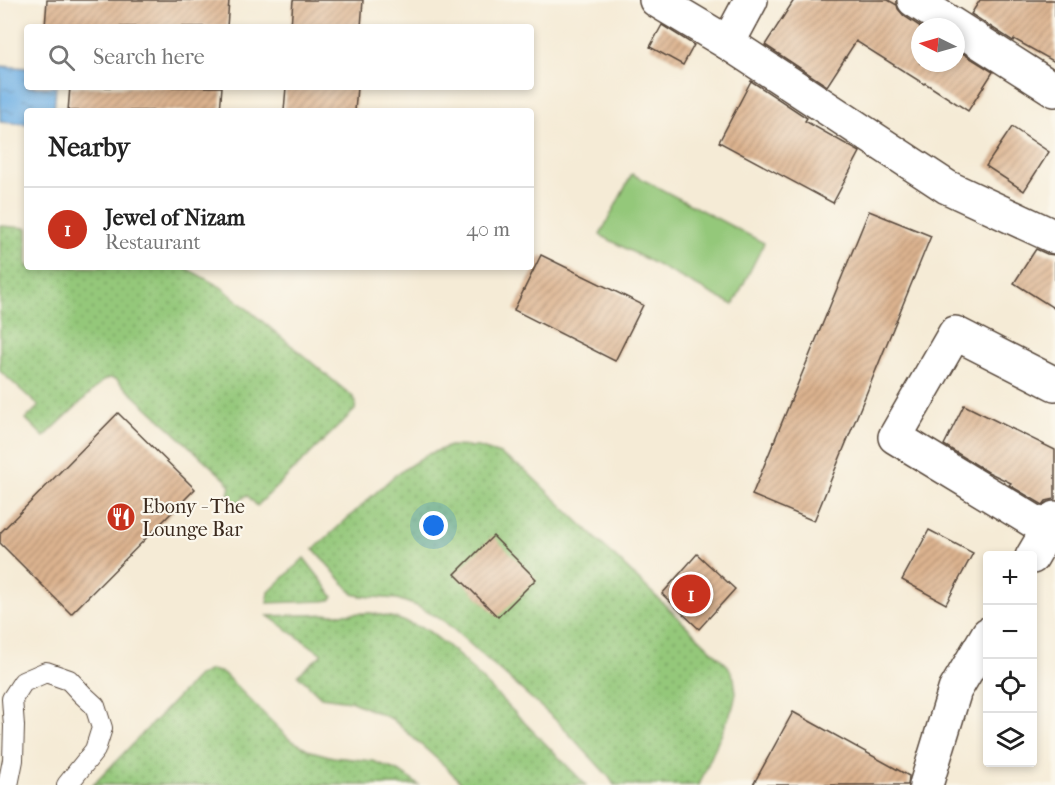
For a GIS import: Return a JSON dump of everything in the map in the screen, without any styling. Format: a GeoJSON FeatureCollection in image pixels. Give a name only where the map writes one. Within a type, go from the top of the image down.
{"type":"FeatureCollection","features":[{"type":"Feature","properties":{"kind":"street"},"geometry":{"type":"LineString","coordinates":[[656,0],[728,43],[947,187],[1055,237]]}},
{"type":"Feature","properties":{"kind":"street"},"geometry":{"type":"LineString","coordinates":[[728,43],[751,0]]}},
{"type":"Feature","properties":{"kind":"street"},"geometry":{"type":"LineString","coordinates":[[914,0],[1055,90]]}},
{"type":"Feature","properties":{"kind":"street"},"geometry":{"type":"LineString","coordinates":[[1045,535],[895,437],[955,333],[1055,384]]}},
{"type":"Feature","properties":{"kind":"street"},"geometry":{"type":"LineString","coordinates":[[926,785],[955,690],[983,641]]}},
{"type":"Feature","properties":{"kind":"lane"},"geometry":{"type":"LineString","coordinates":[[8,785],[13,760],[12,699],[23,682],[46,672],[69,680],[95,706],[102,728],[95,750],[67,785]]}},
{"type":"Feature","properties":{"kind":"green space"},"geometry":{"type":"Polygon","coordinates":[[[632,174],[764,243],[733,305],[600,235],[632,174]]]}},
{"type":"Feature","properties":{"kind":"green space"},"geometry":{"type":"Polygon","coordinates":[[[0,226],[24,228],[24,270],[190,270],[221,287],[353,397],[356,402],[355,410],[257,506],[247,495],[236,504],[228,496],[230,486],[227,481],[116,379],[104,380],[44,437],[26,419],[39,406],[0,371],[0,226]]]}},
{"type":"Feature","properties":{"kind":"green space"},"geometry":{"type":"Polygon","coordinates":[[[450,446],[478,447],[500,454],[526,471],[728,666],[734,678],[736,693],[733,707],[699,785],[614,785],[558,722],[444,621],[417,606],[397,599],[353,594],[314,549],[394,476],[426,455],[450,446]]]}},
{"type":"Feature","properties":{"kind":"green space"},"geometry":{"type":"Polygon","coordinates":[[[304,558],[333,597],[323,601],[267,603],[269,592],[304,558]]]}},
{"type":"Feature","properties":{"kind":"green space"},"geometry":{"type":"Polygon","coordinates":[[[371,613],[395,618],[427,630],[454,651],[586,785],[463,785],[392,719],[350,701],[321,697],[298,675],[322,654],[268,616],[371,613]]]}},
{"type":"Feature","properties":{"kind":"green space"},"geometry":{"type":"Polygon","coordinates":[[[210,670],[223,673],[289,739],[311,751],[333,757],[373,761],[400,772],[419,785],[93,785],[198,676],[210,670]]]}},
{"type":"Feature","properties":{"kind":"water"},"geometry":{"type":"Polygon","coordinates":[[[0,66],[24,68],[24,90],[56,90],[54,108],[24,108],[24,124],[0,122],[0,66]]]}},
{"type":"Feature","properties":{"kind":"building"},"geometry":{"type":"Polygon","coordinates":[[[47,0],[229,0],[227,24],[45,24],[47,0]]]}},
{"type":"Feature","properties":{"kind":"building"},"geometry":{"type":"Polygon","coordinates":[[[293,0],[363,0],[361,24],[291,24],[293,0]]]}},
{"type":"Feature","properties":{"kind":"building"},"geometry":{"type":"Polygon","coordinates":[[[794,0],[888,0],[897,5],[904,16],[911,21],[911,72],[965,72],[965,55],[993,72],[968,111],[856,41],[827,86],[765,45],[794,0]]]}},
{"type":"Feature","properties":{"kind":"building"},"geometry":{"type":"Polygon","coordinates":[[[980,0],[1055,0],[1055,62],[1014,39],[1013,41],[971,14],[980,0]]]}},
{"type":"Feature","properties":{"kind":"building"},"geometry":{"type":"Polygon","coordinates":[[[662,25],[694,45],[683,65],[650,47],[662,25]]]}},
{"type":"Feature","properties":{"kind":"building"},"geometry":{"type":"Polygon","coordinates":[[[751,81],[807,118],[805,121],[860,152],[833,203],[719,142],[751,81]]]}},
{"type":"Feature","properties":{"kind":"building"},"geometry":{"type":"Polygon","coordinates":[[[70,90],[222,90],[220,108],[68,108],[70,90]]]}},
{"type":"Feature","properties":{"kind":"building"},"geometry":{"type":"Polygon","coordinates":[[[286,90],[357,90],[355,108],[284,108],[286,90]]]}},
{"type":"Feature","properties":{"kind":"building"},"geometry":{"type":"Polygon","coordinates":[[[1012,127],[1049,152],[1024,191],[986,166],[1012,127]]]}},
{"type":"Feature","properties":{"kind":"building"},"geometry":{"type":"Polygon","coordinates":[[[869,211],[931,236],[814,521],[752,495],[869,211]]]}},
{"type":"Feature","properties":{"kind":"building"},"geometry":{"type":"Polygon","coordinates":[[[1036,249],[1055,255],[1055,309],[1014,283],[1036,249]]]}},
{"type":"Feature","properties":{"kind":"building"},"geometry":{"type":"Polygon","coordinates":[[[541,255],[643,305],[615,361],[514,310],[541,255]]]}},
{"type":"Feature","properties":{"kind":"building"},"geometry":{"type":"Polygon","coordinates":[[[964,405],[1055,450],[1055,499],[1046,501],[1043,505],[1009,485],[1011,483],[944,445],[964,405]]]}},
{"type":"Feature","properties":{"kind":"building"},"geometry":{"type":"Polygon","coordinates":[[[118,413],[195,489],[71,614],[0,543],[0,533],[118,413]]]}},
{"type":"Feature","properties":{"kind":"building"},"geometry":{"type":"Polygon","coordinates":[[[929,530],[973,553],[946,604],[902,580],[929,530]]]}},
{"type":"Feature","properties":{"kind":"building"},"geometry":{"type":"Polygon","coordinates":[[[493,536],[536,579],[498,617],[455,574],[493,536]]]}},
{"type":"Feature","properties":{"kind":"building"},"geometry":{"type":"Polygon","coordinates":[[[697,554],[735,589],[699,629],[662,594],[697,554]]]}},
{"type":"Feature","properties":{"kind":"building"},"geometry":{"type":"Polygon","coordinates":[[[793,712],[909,776],[908,785],[753,785],[793,712]]]}},
{"type":"Feature","properties":{"kind":"place","name":"Ebony - The Lounge Bar"},"geometry":{"type":"Point","coordinates":[121,517]}},
{"type":"Feature","properties":{"kind":"place","name":"Jewel of Nizam"},"geometry":{"type":"Point","coordinates":[691,594]}}]}
